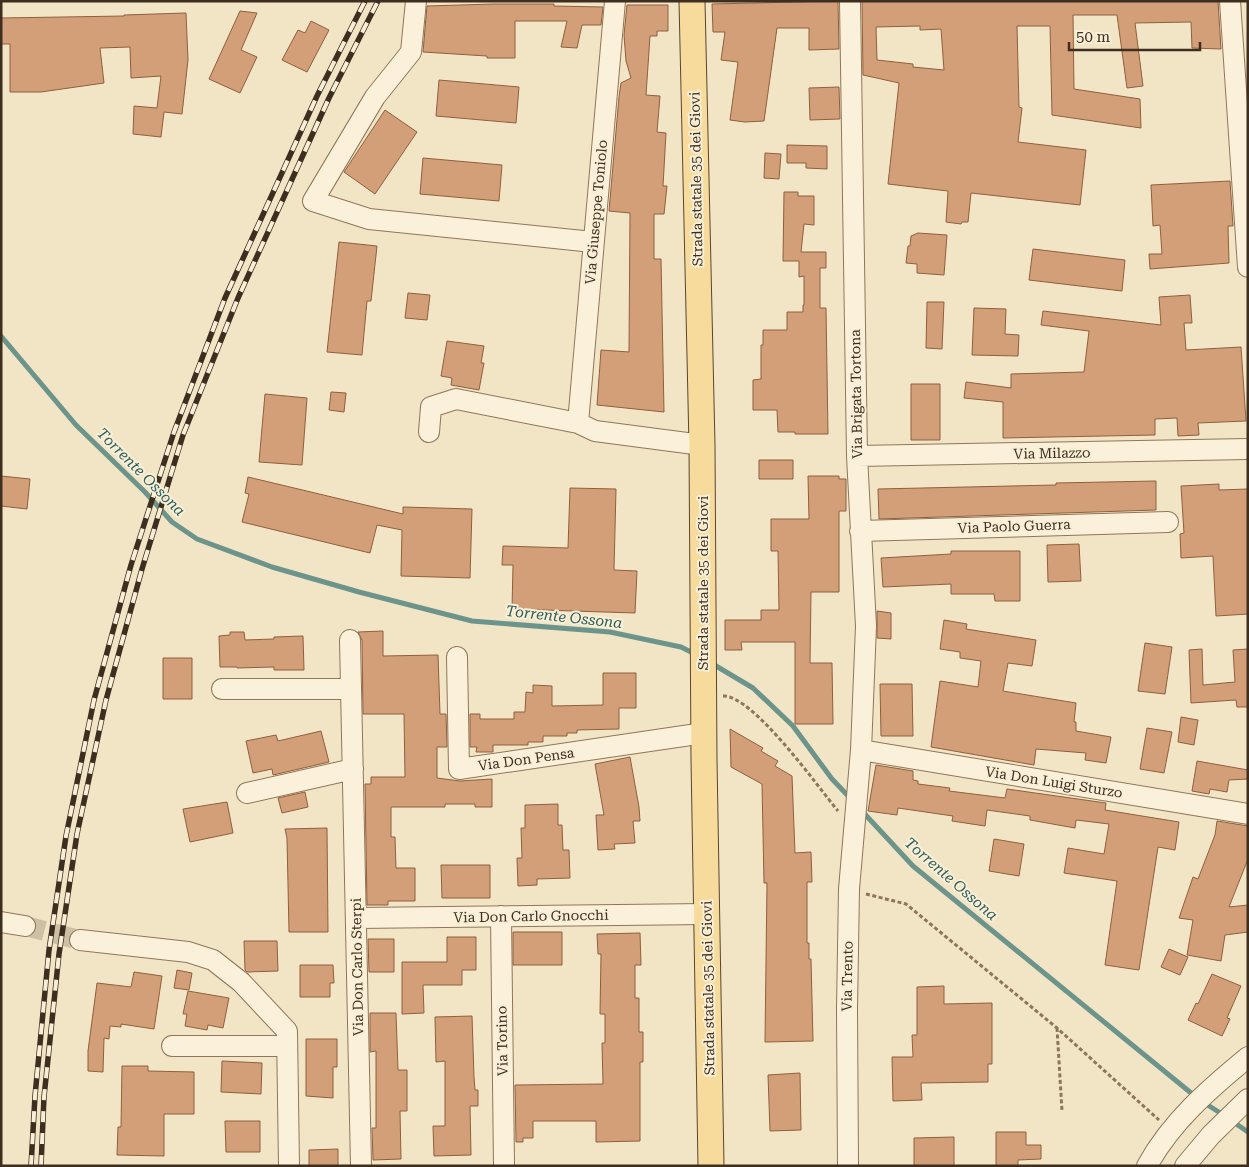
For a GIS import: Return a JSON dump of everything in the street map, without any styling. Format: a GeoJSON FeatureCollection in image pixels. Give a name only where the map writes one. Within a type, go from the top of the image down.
{"type":"FeatureCollection","features":[{"type":"Feature","properties":{"kind":"main road","name":"Strada statale 35 dei Giovi"},"geometry":{"type":"LineString","coordinates":[[692,1],[702,445],[704,733],[711,1166]]}},
{"type":"Feature","properties":{"kind":"street"},"geometry":{"type":"LineString","coordinates":[[416,1],[410,52],[375,96],[313,201],[369,219],[593,242]]}},
{"type":"Feature","properties":{"kind":"street","name":"Via Giuseppe Toniolo"},"geometry":{"type":"LineString","coordinates":[[578,423],[615,1]]}},
{"type":"Feature","properties":{"kind":"street","name":"Via Brigata Tortona"},"geometry":{"type":"LineString","coordinates":[[850,1],[857,456],[866,626],[861,750],[856,786]]}},
{"type":"Feature","properties":{"kind":"street"},"geometry":{"type":"LineString","coordinates":[[1230,1],[1248,267]]}},
{"type":"Feature","properties":{"kind":"street"},"geometry":{"type":"LineString","coordinates":[[429,432],[431,407],[456,399],[578,423],[595,431],[702,445]]}},
{"type":"Feature","properties":{"kind":"street","name":"Via Milazzo"},"geometry":{"type":"LineString","coordinates":[[857,456],[1248,449]]}},
{"type":"Feature","properties":{"kind":"street","name":"Via Paolo Guerra"},"geometry":{"type":"LineString","coordinates":[[860,531],[1168,522]]}},
{"type":"Feature","properties":{"kind":"street","name":"Via Don Carlo Sterpi"},"geometry":{"type":"LineString","coordinates":[[350,640],[361,1166]]}},
{"type":"Feature","properties":{"kind":"street","name":"Via Don Pensa"},"geometry":{"type":"LineString","coordinates":[[458,657],[459,769],[704,733]]}},
{"type":"Feature","properties":{"kind":"street"},"geometry":{"type":"LineString","coordinates":[[222,689],[351,689]]}},
{"type":"Feature","properties":{"kind":"street","name":"Via Don Luigi Sturzo"},"geometry":{"type":"LineString","coordinates":[[861,750],[1248,814]]}},
{"type":"Feature","properties":{"kind":"street"},"geometry":{"type":"LineString","coordinates":[[247,793],[353,769]]}},
{"type":"Feature","properties":{"kind":"street","name":"Via Trento"},"geometry":{"type":"LineString","coordinates":[[848,1166],[847,1009],[849,889],[856,786]]}},
{"type":"Feature","properties":{"kind":"street","name":"Via Don Carlo Gnocchi"},"geometry":{"type":"LineString","coordinates":[[356,918],[707,914]]}},
{"type":"Feature","properties":{"kind":"street","name":"Via Torino"},"geometry":{"type":"LineString","coordinates":[[501,916],[504,1166]]}},
{"type":"Feature","properties":{"kind":"street"},"geometry":{"type":"LineString","coordinates":[[1,922],[25,926]]}},
{"type":"Feature","properties":{"kind":"street"},"geometry":{"type":"LineString","coordinates":[[80,940],[188,952],[212,960],[241,982],[287,1031],[288,1166]]}},
{"type":"Feature","properties":{"kind":"street"},"geometry":{"type":"LineString","coordinates":[[172,1046],[287,1046]]}},
{"type":"Feature","properties":{"kind":"street"},"geometry":{"type":"LineString","coordinates":[[1146,1166],[1176,1123],[1216,1083],[1248,1057]]}},
{"type":"Feature","properties":{"kind":"street"},"geometry":{"type":"LineString","coordinates":[[1185,1166],[1211,1135],[1246,1101]]}},
{"type":"Feature","properties":{"kind":"path"},"geometry":{"type":"LineString","coordinates":[[704,696],[729,696],[751,710],[778,738],[852,837]]}},
{"type":"Feature","properties":{"kind":"path"},"geometry":{"type":"LineString","coordinates":[[849,889],[906,904],[1176,1123]]}},
{"type":"Feature","properties":{"kind":"path"},"geometry":{"type":"LineString","coordinates":[[1057,1028],[1062,1111]]}},
{"type":"Feature","properties":{"kind":"building"},"geometry":{"type":"Polygon","coordinates":[[[838,1],[839,49],[809,50],[809,28],[777,28],[764,121],[745,122],[730,120],[738,62],[721,60],[725,32],[713,32],[712,4],[838,1]]]}},
{"type":"Feature","properties":{"kind":"building"},"geometry":{"type":"Polygon","coordinates":[[[862,1],[1218,1],[1221,49],[1192,48],[1191,22],[1135,23],[1143,86],[1127,88],[1117,15],[1073,15],[1074,89],[1140,99],[1141,128],[1052,115],[1050,26],[1017,26],[1019,107],[1022,108],[1018,142],[1086,150],[1080,205],[971,193],[968,222],[962,222],[961,224],[946,222],[948,191],[888,184],[899,83],[863,75],[862,1]],[[920,26],[876,27],[877,60],[913,64],[913,67],[944,70],[941,29],[920,30],[920,26]]]}},
{"type":"Feature","properties":{"kind":"building"},"geometry":{"type":"Polygon","coordinates":[[[554,4],[554,6],[603,7],[601,25],[582,25],[577,48],[561,47],[567,21],[515,21],[515,58],[487,58],[487,56],[423,52],[427,6],[554,4]]]}},
{"type":"Feature","properties":{"kind":"building"},"geometry":{"type":"Polygon","coordinates":[[[627,5],[668,5],[668,31],[657,31],[657,36],[650,36],[646,95],[660,96],[657,132],[666,133],[663,186],[667,186],[664,214],[654,214],[654,259],[661,259],[664,412],[597,405],[601,350],[629,352],[630,213],[609,211],[621,83],[631,78],[626,61],[624,35],[627,5]]]}},
{"type":"Feature","properties":{"kind":"building"},"geometry":{"type":"Polygon","coordinates":[[[240,11],[257,13],[241,50],[257,57],[240,93],[209,79],[240,11]]]}},
{"type":"Feature","properties":{"kind":"building"},"geometry":{"type":"Polygon","coordinates":[[[186,13],[188,60],[182,114],[164,112],[161,137],[133,134],[134,106],[157,108],[161,76],[131,78],[130,47],[100,48],[104,83],[41,92],[10,92],[10,44],[1,44],[1,18],[186,13]]]}},
{"type":"Feature","properties":{"kind":"building"},"geometry":{"type":"Polygon","coordinates":[[[311,21],[329,30],[307,72],[282,60],[298,30],[305,33],[311,21]]]}},
{"type":"Feature","properties":{"kind":"building"},"geometry":{"type":"Polygon","coordinates":[[[439,80],[519,87],[516,123],[436,116],[439,80]]]}},
{"type":"Feature","properties":{"kind":"building"},"geometry":{"type":"Polygon","coordinates":[[[839,87],[840,119],[810,120],[809,88],[839,87]]]}},
{"type":"Feature","properties":{"kind":"building"},"geometry":{"type":"Polygon","coordinates":[[[385,110],[417,132],[375,194],[344,172],[385,110]]]}},
{"type":"Feature","properties":{"kind":"building"},"geometry":{"type":"Polygon","coordinates":[[[787,145],[827,146],[827,169],[806,168],[806,163],[787,163],[787,145]]]}},
{"type":"Feature","properties":{"kind":"building"},"geometry":{"type":"Polygon","coordinates":[[[765,153],[781,154],[779,179],[764,178],[765,153]]]}},
{"type":"Feature","properties":{"kind":"building"},"geometry":{"type":"Polygon","coordinates":[[[423,158],[502,165],[499,201],[420,194],[423,158]]]}},
{"type":"Feature","properties":{"kind":"building"},"geometry":{"type":"Polygon","coordinates":[[[1230,181],[1233,226],[1228,226],[1229,263],[1150,269],[1149,254],[1162,254],[1160,225],[1153,226],[1151,185],[1230,181]]]}},
{"type":"Feature","properties":{"kind":"building"},"geometry":{"type":"Polygon","coordinates":[[[784,192],[798,192],[798,196],[814,196],[814,225],[804,224],[801,252],[826,252],[826,268],[820,268],[820,308],[826,308],[828,434],[778,432],[777,410],[753,410],[753,380],[761,379],[763,330],[787,330],[787,312],[803,312],[804,305],[804,276],[799,277],[799,261],[783,261],[784,192]]]}},
{"type":"Feature","properties":{"kind":"building"},"geometry":{"type":"Polygon","coordinates":[[[918,233],[947,235],[944,275],[917,273],[917,264],[906,263],[911,236],[918,233]]]}},
{"type":"Feature","properties":{"kind":"building"},"geometry":{"type":"Polygon","coordinates":[[[339,242],[377,246],[371,301],[367,301],[362,355],[327,352],[339,242]]]}},
{"type":"Feature","properties":{"kind":"building"},"geometry":{"type":"Polygon","coordinates":[[[1033,249],[1125,260],[1122,291],[1029,280],[1033,249]]]}},
{"type":"Feature","properties":{"kind":"building"},"geometry":{"type":"Polygon","coordinates":[[[408,293],[430,295],[427,320],[405,318],[408,293]]]}},
{"type":"Feature","properties":{"kind":"building"},"geometry":{"type":"Polygon","coordinates":[[[1190,295],[1192,323],[1184,323],[1186,350],[1241,347],[1246,421],[1198,423],[1199,435],[1178,436],[1177,418],[1155,419],[1155,435],[1003,438],[1003,402],[964,398],[966,382],[1011,388],[1011,374],[1084,372],[1089,331],[1041,325],[1043,311],[1161,325],[1159,297],[1190,295]]]}},
{"type":"Feature","properties":{"kind":"building"},"geometry":{"type":"Polygon","coordinates":[[[927,302],[944,302],[942,349],[926,348],[927,302]]]}},
{"type":"Feature","properties":{"kind":"building"},"geometry":{"type":"Polygon","coordinates":[[[974,308],[1006,309],[1005,334],[1019,335],[1018,356],[972,355],[974,308]]]}},
{"type":"Feature","properties":{"kind":"building"},"geometry":{"type":"Polygon","coordinates":[[[447,341],[484,346],[481,363],[484,363],[479,390],[451,385],[452,378],[441,376],[447,341]]]}},
{"type":"Feature","properties":{"kind":"building"},"geometry":{"type":"Polygon","coordinates":[[[911,384],[940,384],[940,440],[911,440],[911,384]]]}},
{"type":"Feature","properties":{"kind":"building"},"geometry":{"type":"Polygon","coordinates":[[[331,392],[346,393],[344,412],[329,410],[331,392]]]}},
{"type":"Feature","properties":{"kind":"building"},"geometry":{"type":"Polygon","coordinates":[[[265,394],[307,398],[302,465],[259,462],[265,394]]]}},
{"type":"Feature","properties":{"kind":"building"},"geometry":{"type":"Polygon","coordinates":[[[759,460],[793,460],[793,479],[759,479],[759,460]]]}},
{"type":"Feature","properties":{"kind":"building"},"geometry":{"type":"Polygon","coordinates":[[[1,476],[30,479],[27,509],[1,506],[1,476]]]}},
{"type":"Feature","properties":{"kind":"building"},"geometry":{"type":"Polygon","coordinates":[[[808,476],[839,476],[839,479],[846,479],[846,511],[839,511],[839,592],[811,592],[810,663],[832,663],[833,724],[795,724],[795,642],[741,642],[742,650],[725,650],[725,620],[761,620],[761,610],[779,610],[778,551],[771,551],[771,519],[809,519],[808,476]]]}},
{"type":"Feature","properties":{"kind":"building"},"geometry":{"type":"Polygon","coordinates":[[[248,477],[403,514],[403,507],[472,509],[470,578],[401,576],[402,530],[377,525],[370,553],[242,522],[249,494],[245,493],[248,477]]]}},
{"type":"Feature","properties":{"kind":"building"},"geometry":{"type":"Polygon","coordinates":[[[1156,481],[1156,510],[879,519],[878,489],[1156,481]]]}},
{"type":"Feature","properties":{"kind":"building"},"geometry":{"type":"Polygon","coordinates":[[[1219,484],[1219,490],[1248,489],[1248,614],[1216,616],[1213,556],[1181,558],[1180,534],[1184,533],[1181,486],[1219,484]]]}},
{"type":"Feature","properties":{"kind":"building"},"geometry":{"type":"Polygon","coordinates":[[[570,488],[616,489],[614,570],[637,571],[635,613],[512,609],[513,565],[502,565],[503,546],[568,548],[570,488]]]}},
{"type":"Feature","properties":{"kind":"building"},"geometry":{"type":"Polygon","coordinates":[[[1079,544],[1081,581],[1048,582],[1047,545],[1079,544]]]}},
{"type":"Feature","properties":{"kind":"building"},"geometry":{"type":"Polygon","coordinates":[[[951,551],[1020,551],[1020,601],[995,601],[994,594],[951,594],[951,584],[883,587],[881,558],[951,554],[951,551]]]}},
{"type":"Feature","properties":{"kind":"building"},"geometry":{"type":"Polygon","coordinates":[[[877,611],[891,613],[891,639],[877,638],[877,611]]]}},
{"type":"Feature","properties":{"kind":"building"},"geometry":{"type":"Polygon","coordinates":[[[944,620],[967,624],[966,629],[1036,640],[1032,666],[1008,663],[1003,691],[1076,703],[1074,722],[1076,722],[1076,731],[1111,737],[1106,763],[1085,760],[1086,753],[1036,749],[1034,765],[931,747],[940,681],[978,687],[981,661],[960,658],[960,652],[940,649],[944,620]]]}},
{"type":"Feature","properties":{"kind":"building"},"geometry":{"type":"Polygon","coordinates":[[[383,631],[383,656],[438,655],[440,714],[446,714],[447,747],[437,747],[437,778],[460,781],[492,779],[492,807],[475,807],[475,804],[445,804],[445,807],[391,807],[391,837],[395,837],[396,868],[415,868],[415,901],[388,901],[388,905],[367,905],[365,784],[371,784],[371,777],[405,777],[404,714],[363,714],[362,640],[358,632],[383,631]]]}},
{"type":"Feature","properties":{"kind":"building"},"geometry":{"type":"Polygon","coordinates":[[[230,632],[244,632],[245,640],[303,636],[304,670],[274,670],[274,667],[220,667],[219,636],[230,635],[230,632]]]}},
{"type":"Feature","properties":{"kind":"building"},"geometry":{"type":"Polygon","coordinates":[[[1145,643],[1172,647],[1165,694],[1138,691],[1145,643]]]}},
{"type":"Feature","properties":{"kind":"building"},"geometry":{"type":"Polygon","coordinates":[[[1202,649],[1203,685],[1235,682],[1233,650],[1248,649],[1248,707],[1237,707],[1236,700],[1191,703],[1189,650],[1202,649]]]}},
{"type":"Feature","properties":{"kind":"building"},"geometry":{"type":"Polygon","coordinates":[[[163,658],[192,658],[192,699],[163,699],[163,658]]]}},
{"type":"Feature","properties":{"kind":"building"},"geometry":{"type":"Polygon","coordinates":[[[603,673],[636,673],[636,708],[619,708],[619,729],[577,730],[577,733],[567,733],[567,736],[543,736],[543,742],[528,742],[528,745],[493,745],[493,752],[476,752],[477,747],[470,747],[470,714],[480,714],[480,719],[514,719],[514,712],[525,712],[526,692],[533,693],[533,685],[552,686],[552,706],[603,705],[603,673]]]}},
{"type":"Feature","properties":{"kind":"building"},"geometry":{"type":"Polygon","coordinates":[[[880,684],[912,684],[913,736],[881,736],[880,684]]]}},
{"type":"Feature","properties":{"kind":"building"},"geometry":{"type":"Polygon","coordinates":[[[1181,717],[1198,720],[1194,745],[1178,742],[1181,717]]]}},
{"type":"Feature","properties":{"kind":"building"},"geometry":{"type":"Polygon","coordinates":[[[1147,728],[1172,732],[1164,773],[1140,769],[1147,728]]]}},
{"type":"Feature","properties":{"kind":"building"},"geometry":{"type":"Polygon","coordinates":[[[730,729],[763,748],[761,751],[778,761],[775,766],[792,776],[795,853],[811,852],[812,882],[807,882],[807,943],[809,943],[809,959],[811,959],[813,1041],[765,1042],[767,883],[764,883],[762,784],[731,767],[730,729]]]}},
{"type":"Feature","properties":{"kind":"building"},"geometry":{"type":"Polygon","coordinates":[[[321,731],[329,762],[273,775],[272,769],[253,773],[246,741],[276,735],[278,741],[321,731]]]}},
{"type":"Feature","properties":{"kind":"building"},"geometry":{"type":"Polygon","coordinates":[[[630,757],[640,821],[633,821],[635,843],[614,844],[615,849],[598,850],[596,815],[604,815],[595,764],[630,757]]]}},
{"type":"Feature","properties":{"kind":"building"},"geometry":{"type":"Polygon","coordinates":[[[1197,761],[1248,770],[1248,779],[1229,780],[1227,792],[1210,789],[1209,794],[1192,791],[1197,761]]]}},
{"type":"Feature","properties":{"kind":"building"},"geometry":{"type":"Polygon","coordinates":[[[876,765],[913,771],[913,780],[918,781],[918,784],[950,788],[949,791],[1005,798],[1007,789],[1106,803],[1105,810],[1179,822],[1175,850],[1158,847],[1139,970],[1105,965],[1117,881],[1064,873],[1068,848],[1104,854],[1109,824],[1076,820],[1075,828],[1030,820],[1030,816],[987,810],[985,826],[952,821],[953,816],[898,808],[897,815],[868,811],[876,765]]]}},
{"type":"Feature","properties":{"kind":"building"},"geometry":{"type":"Polygon","coordinates":[[[305,792],[308,807],[282,813],[278,798],[305,792]]]}},
{"type":"Feature","properties":{"kind":"building"},"geometry":{"type":"Polygon","coordinates":[[[227,802],[233,833],[190,842],[183,809],[227,802]]]}},
{"type":"Feature","properties":{"kind":"building"},"geometry":{"type":"Polygon","coordinates":[[[558,804],[558,825],[562,825],[563,850],[569,850],[570,878],[537,879],[537,885],[518,886],[517,858],[522,858],[521,828],[525,828],[525,805],[558,804]]]}},
{"type":"Feature","properties":{"kind":"building"},"geometry":{"type":"Polygon","coordinates":[[[1217,821],[1248,826],[1248,859],[1229,907],[1248,905],[1248,932],[1225,935],[1221,961],[1187,955],[1193,920],[1179,918],[1193,877],[1198,879],[1215,835],[1217,821]]]}},
{"type":"Feature","properties":{"kind":"building"},"geometry":{"type":"Polygon","coordinates":[[[327,828],[328,932],[289,932],[287,838],[285,829],[327,828]]]}},
{"type":"Feature","properties":{"kind":"building"},"geometry":{"type":"Polygon","coordinates":[[[994,839],[1024,844],[1019,876],[989,871],[994,839]]]}},
{"type":"Feature","properties":{"kind":"building"},"geometry":{"type":"Polygon","coordinates":[[[441,865],[490,865],[490,898],[442,898],[441,865]]]}},
{"type":"Feature","properties":{"kind":"building"},"geometry":{"type":"Polygon","coordinates":[[[513,932],[562,932],[562,965],[513,965],[513,932]]]}},
{"type":"Feature","properties":{"kind":"building"},"geometry":{"type":"Polygon","coordinates":[[[640,933],[641,965],[635,965],[635,998],[639,998],[639,1032],[643,1032],[643,1062],[640,1062],[640,1141],[596,1142],[596,1121],[533,1121],[533,1138],[523,1138],[523,1142],[516,1142],[515,1085],[603,1084],[602,1043],[605,1043],[605,1014],[600,1014],[601,954],[598,954],[597,934],[640,933]]]}},
{"type":"Feature","properties":{"kind":"building"},"geometry":{"type":"Polygon","coordinates":[[[447,937],[476,937],[476,970],[462,970],[462,985],[423,985],[424,1013],[402,1014],[402,962],[447,962],[447,937]]]}},
{"type":"Feature","properties":{"kind":"building"},"geometry":{"type":"Polygon","coordinates":[[[368,939],[394,939],[394,972],[369,972],[368,939]]]}},
{"type":"Feature","properties":{"kind":"building"},"geometry":{"type":"Polygon","coordinates":[[[244,941],[277,941],[278,971],[247,972],[245,970],[244,941]]]}},
{"type":"Feature","properties":{"kind":"building"},"geometry":{"type":"Polygon","coordinates":[[[1169,949],[1188,957],[1180,975],[1161,967],[1169,949]]]}},
{"type":"Feature","properties":{"kind":"building"},"geometry":{"type":"Polygon","coordinates":[[[300,965],[333,965],[334,983],[330,983],[330,997],[300,997],[300,965]]]}},
{"type":"Feature","properties":{"kind":"building"},"geometry":{"type":"Polygon","coordinates":[[[177,970],[192,973],[189,990],[174,988],[177,970]]]}},
{"type":"Feature","properties":{"kind":"building"},"geometry":{"type":"Polygon","coordinates":[[[134,972],[162,976],[154,1029],[121,1024],[121,1027],[110,1026],[109,1039],[104,1038],[103,1072],[88,1071],[88,1051],[97,983],[131,987],[134,972]]]}},
{"type":"Feature","properties":{"kind":"building"},"geometry":{"type":"Polygon","coordinates":[[[1212,974],[1241,986],[1227,1018],[1230,1019],[1222,1036],[1188,1020],[1212,974]]]}},
{"type":"Feature","properties":{"kind":"building"},"geometry":{"type":"Polygon","coordinates":[[[944,986],[944,1004],[992,1003],[992,1064],[988,1064],[988,1082],[921,1083],[922,1100],[893,1101],[892,1057],[913,1057],[912,1035],[917,1035],[917,987],[944,986]]]}},
{"type":"Feature","properties":{"kind":"building"},"geometry":{"type":"Polygon","coordinates":[[[188,991],[229,998],[223,1028],[208,1025],[207,1030],[185,1026],[187,1014],[183,1014],[188,991]]]}},
{"type":"Feature","properties":{"kind":"building"},"geometry":{"type":"Polygon","coordinates":[[[370,1013],[396,1013],[398,1070],[407,1070],[407,1111],[400,1111],[401,1159],[373,1160],[372,1128],[376,1128],[376,1051],[370,1052],[370,1013]]]}},
{"type":"Feature","properties":{"kind":"building"},"geometry":{"type":"Polygon","coordinates":[[[472,1016],[474,1077],[475,1090],[478,1090],[478,1106],[470,1106],[471,1155],[434,1156],[433,1126],[445,1126],[445,1061],[436,1062],[435,1017],[472,1016]]]}},
{"type":"Feature","properties":{"kind":"building"},"geometry":{"type":"Polygon","coordinates":[[[306,1039],[337,1039],[337,1067],[333,1067],[333,1098],[306,1096],[306,1039]]]}},
{"type":"Feature","properties":{"kind":"building"},"geometry":{"type":"Polygon","coordinates":[[[222,1061],[262,1063],[261,1094],[221,1092],[222,1061]]]}},
{"type":"Feature","properties":{"kind":"building"},"geometry":{"type":"Polygon","coordinates":[[[122,1066],[148,1066],[148,1071],[194,1072],[194,1114],[164,1114],[164,1156],[117,1155],[118,1127],[121,1127],[122,1066]]]}},
{"type":"Feature","properties":{"kind":"building"},"geometry":{"type":"Polygon","coordinates":[[[800,1073],[801,1130],[770,1131],[768,1075],[800,1073]]]}},
{"type":"Feature","properties":{"kind":"building"},"geometry":{"type":"Polygon","coordinates":[[[225,1121],[260,1121],[260,1152],[226,1152],[225,1121]]]}},
{"type":"Feature","properties":{"kind":"building"},"geometry":{"type":"Polygon","coordinates":[[[996,1132],[1026,1132],[1026,1145],[1041,1145],[1041,1159],[1018,1160],[1018,1166],[996,1166],[996,1132]]]}},
{"type":"Feature","properties":{"kind":"building"},"geometry":{"type":"Polygon","coordinates":[[[954,1137],[954,1166],[914,1166],[914,1138],[954,1137]]]}},
{"type":"Feature","properties":{"kind":"building"},"geometry":{"type":"Polygon","coordinates":[[[338,1149],[338,1166],[309,1166],[309,1150],[338,1149]]]}},
{"type":"Feature","properties":{"kind":"waterway","name":"Torrente Ossona"},"geometry":{"type":"LineString","coordinates":[[1,336],[76,425],[145,492],[172,522],[197,539],[272,567],[472,621],[610,632],[681,647],[697,655]]}},
{"type":"Feature","properties":{"kind":"waterway","name":"Torrente Ossona"},"geometry":{"type":"LineString","coordinates":[[711,663],[753,688],[793,726],[832,779],[852,800]]}},
{"type":"Feature","properties":{"kind":"waterway","name":"Torrente Ossona"},"geometry":{"type":"LineString","coordinates":[[861,810],[913,866],[1196,1097]]}},
{"type":"Feature","properties":{"kind":"waterway","name":"Torrente Ossona"},"geometry":{"type":"LineString","coordinates":[[1203,1102],[1225,1116]]}},
{"type":"Feature","properties":{"kind":"waterway","name":"Torrente Ossona"},"geometry":{"type":"LineString","coordinates":[[1232,1121],[1248,1132]]}},
{"type":"Feature","properties":{"kind":"tunnel"},"geometry":{"type":"LineString","coordinates":[[25,926],[80,940]]}},
{"type":"Feature","properties":{"kind":"railway"},"geometry":{"type":"LineString","coordinates":[[31,1166],[35,1096],[49,950],[66,836],[94,700],[131,565],[174,432],[225,298],[317,96],[365,1]]}},
{"type":"Feature","properties":{"kind":"railway"},"geometry":{"type":"LineString","coordinates":[[41,1166],[44,1097],[59,954],[77,834],[106,700],[142,569],[183,435],[238,298],[329,98],[378,1]]}}]}
